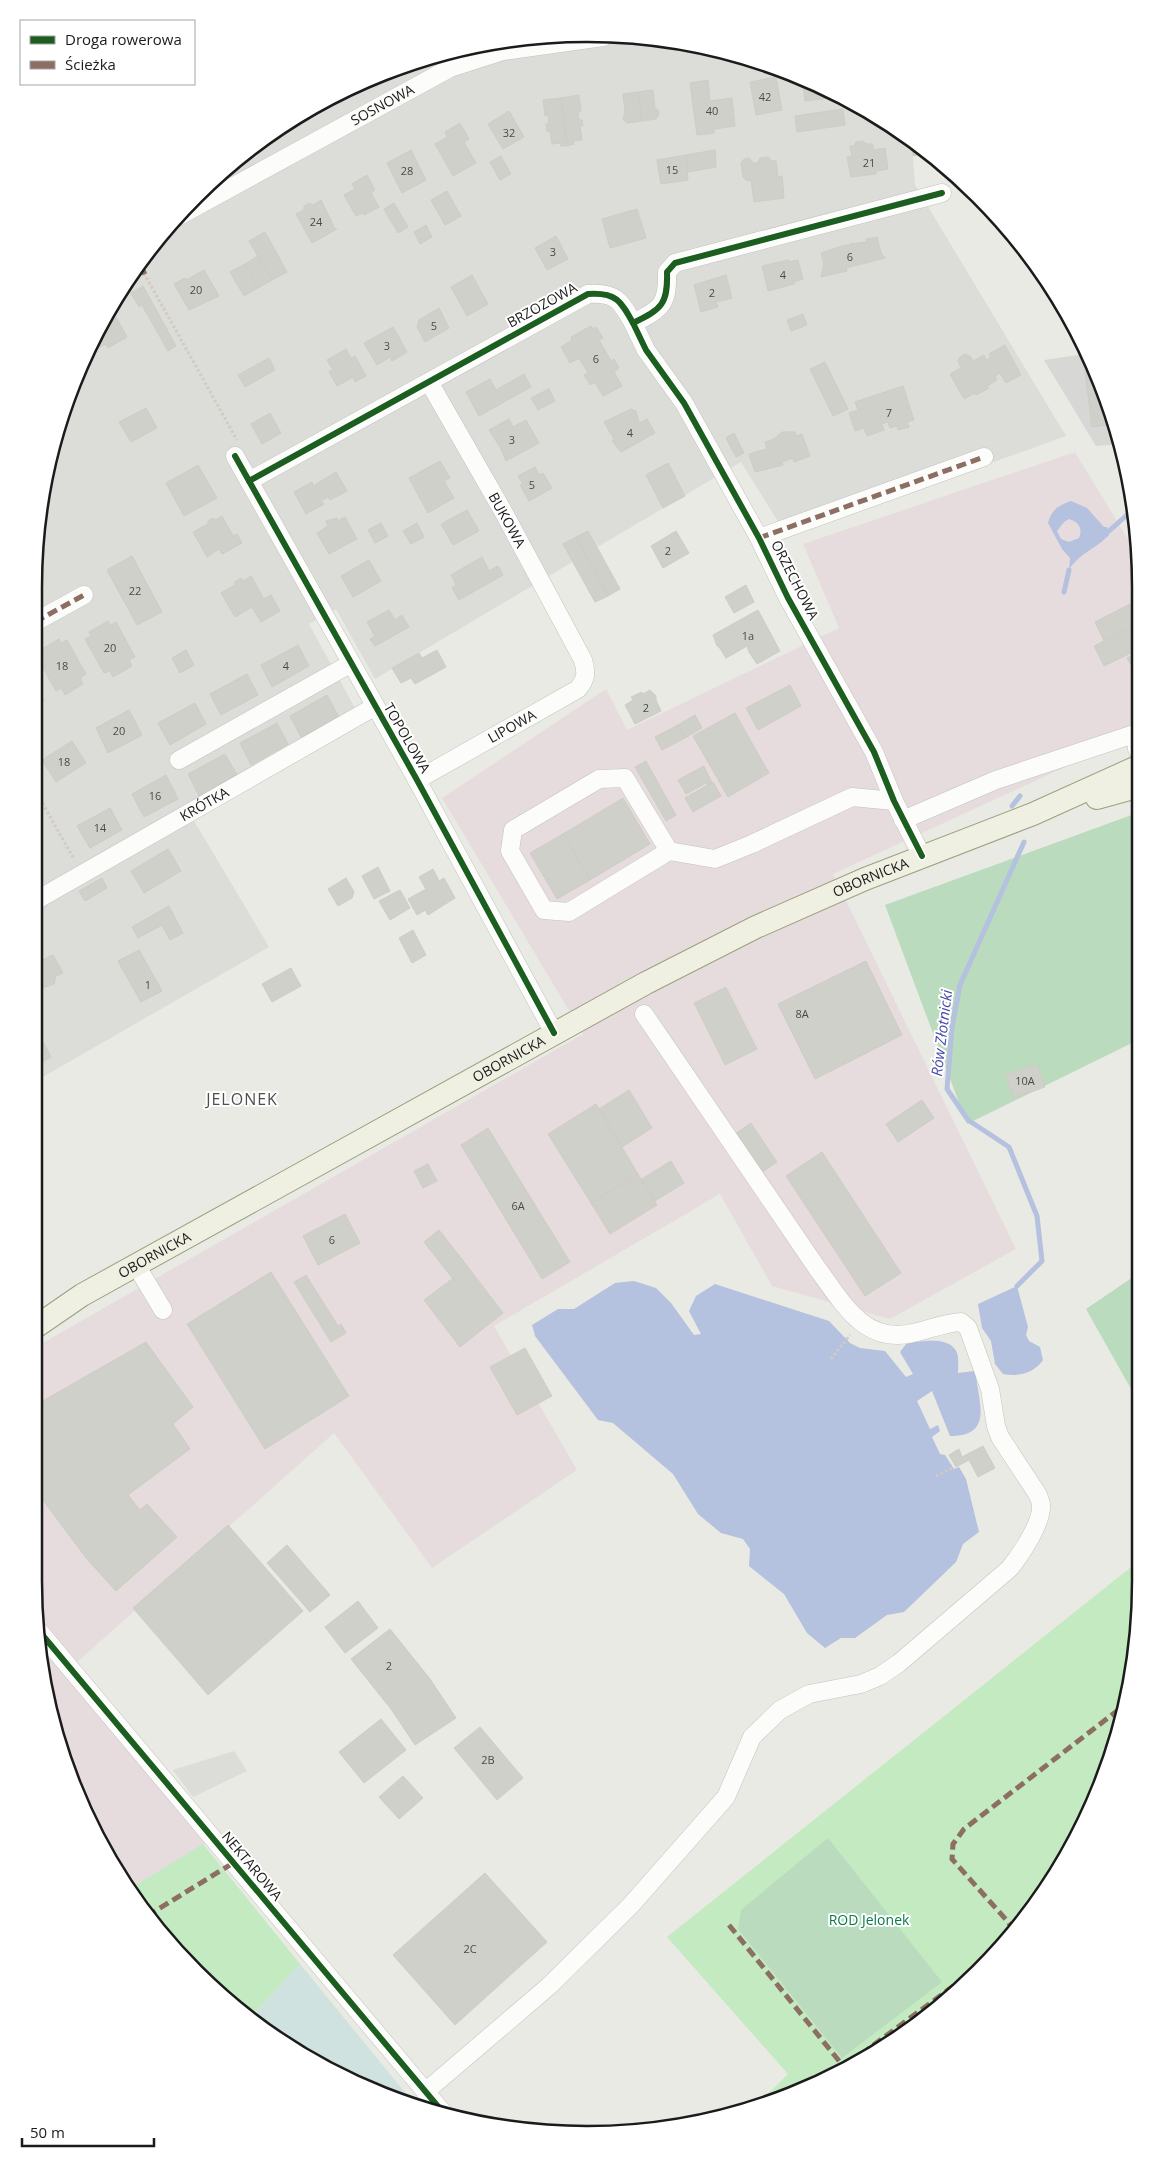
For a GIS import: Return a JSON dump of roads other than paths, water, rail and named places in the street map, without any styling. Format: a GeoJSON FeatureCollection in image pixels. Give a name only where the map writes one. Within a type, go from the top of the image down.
{"type":"FeatureCollection","features":[{"type":"Feature","properties":{"kind":"main road","name":"OBORNICKA"},"geometry":{"type":"LineString","coordinates":[[42,1322],[82,1295],[136,1265],[554,1034],[756,926],[922,856],[1033,814],[1132,770]]}},
{"type":"Feature","properties":{"kind":"main road","name":"OBORNICKA"},"geometry":{"type":"LineString","coordinates":[[1033,814],[1132,788]]}},
{"type":"Feature","properties":{"kind":"main road","name":"OBORNICKA"},"geometry":{"type":"LineString","coordinates":[[42,1311],[82,1295]]}},
{"type":"Feature","properties":{"kind":"street","name":"SOSNOWA"},"geometry":{"type":"LineString","coordinates":[[469,56],[554,44]]}},
{"type":"Feature","properties":{"kind":"street","name":"SOSNOWA"},"geometry":{"type":"LineString","coordinates":[[201,204],[435,75],[458,58]]}},
{"type":"Feature","properties":{"kind":"street"},"geometry":{"type":"LineString","coordinates":[[634,323],[654,313],[664,303],[667,291],[666,272],[675,263],[942,192]]}},
{"type":"Feature","properties":{"kind":"street","name":"BRZOZOWA"},"geometry":{"type":"LineString","coordinates":[[249,481],[588,294],[602,293],[615,297],[624,306],[634,323]]}},
{"type":"Feature","properties":{"kind":"street","name":"ORZECHOWA"},"geometry":{"type":"LineString","coordinates":[[634,323],[646,350],[684,403],[760,538],[788,598],[874,752],[894,801],[922,856]]}},
{"type":"Feature","properties":{"kind":"street","name":"BUKOWA"},"geometry":{"type":"LineString","coordinates":[[429,382],[504,513],[583,660]]}},
{"type":"Feature","properties":{"kind":"street","name":"TOPOLOWA"},"geometry":{"type":"LineString","coordinates":[[235,456],[374,707],[417,780],[554,1034]]}},
{"type":"Feature","properties":{"kind":"street","name":"ORZECHOWA"},"geometry":{"type":"LineString","coordinates":[[760,538],[984,457]]}},
{"type":"Feature","properties":{"kind":"street"},"geometry":{"type":"LineString","coordinates":[[42,618],[84,595]]}},
{"type":"Feature","properties":{"kind":"street","name":"LIPOWA"},"geometry":{"type":"LineString","coordinates":[[417,780],[578,689],[585,679],[586,670],[583,660]]}},
{"type":"Feature","properties":{"kind":"street"},"geometry":{"type":"LineString","coordinates":[[179,760],[350,664]]}},
{"type":"Feature","properties":{"kind":"street","name":"KRÓTKA"},"geometry":{"type":"LineString","coordinates":[[42,896],[374,707]]}},
{"type":"Feature","properties":{"kind":"street"},"geometry":{"type":"LineString","coordinates":[[903,820],[996,780],[1132,739]]}},
{"type":"Feature","properties":{"kind":"street"},"geometry":{"type":"LineString","coordinates":[[669,851],[625,778],[599,779],[513,830],[510,851],[544,910],[569,912],[669,851],[715,859],[752,844],[852,797],[894,801]]}},
{"type":"Feature","properties":{"kind":"street"},"geometry":{"type":"LineString","coordinates":[[425,2092],[549,1986],[631,1905],[726,1797],[752,1738],[780,1710],[809,1694],[861,1684],[880,1676],[899,1663],[1009,1569],[1018,1559],[1040,1517],[1042,1505],[1038,1495],[998,1431],[990,1389],[968,1328],[961,1322],[949,1323],[933,1329],[889,1335],[878,1333],[864,1326],[844,1304],[817,1268],[644,1014]]}},
{"type":"Feature","properties":{"kind":"street"},"geometry":{"type":"LineString","coordinates":[[136,1265],[163,1310]]}},
{"type":"Feature","properties":{"kind":"street","name":"NEKTAROWA"},"geometry":{"type":"LineString","coordinates":[[46,1640],[435,2104]]}},
{"type":"Feature","properties":{"kind":"water"},"geometry":{"type":"Polygon","coordinates":[[[1071,501],[1087,508],[1104,527],[1107,527],[1109,535],[1082,555],[1069,570],[1070,558],[1062,549],[1048,523],[1059,506],[1071,501]],[[1069,519],[1064,522],[1057,531],[1061,539],[1069,542],[1079,538],[1081,531],[1078,524],[1069,519]]]}},
{"type":"Feature","properties":{"kind":"water"},"geometry":{"type":"Polygon","coordinates":[[[634,1281],[656,1288],[671,1303],[694,1335],[701,1334],[689,1311],[696,1296],[715,1284],[829,1321],[850,1343],[860,1348],[885,1351],[906,1377],[913,1374],[900,1352],[907,1343],[935,1341],[953,1347],[958,1355],[958,1373],[974,1371],[976,1376],[980,1407],[978,1424],[973,1431],[964,1435],[950,1436],[932,1391],[917,1401],[930,1429],[938,1425],[940,1431],[932,1437],[940,1454],[945,1455],[954,1469],[959,1467],[966,1479],[979,1532],[963,1544],[956,1562],[904,1612],[887,1615],[855,1638],[841,1638],[825,1648],[807,1633],[784,1594],[749,1566],[750,1549],[743,1539],[721,1533],[698,1514],[673,1474],[613,1423],[598,1420],[535,1336],[532,1325],[558,1309],[574,1309],[615,1283],[634,1281]]]}},
{"type":"Feature","properties":{"kind":"water"},"geometry":{"type":"Polygon","coordinates":[[[1017,1286],[1028,1327],[1026,1335],[1029,1341],[1040,1347],[1043,1360],[1031,1371],[1009,1375],[1003,1374],[995,1364],[991,1341],[982,1328],[978,1304],[1017,1286]]]}},
{"type":"Feature","properties":{"kind":"waterway","name":"Rów Złotnicki"},"geometry":{"type":"LineString","coordinates":[[1109,531],[1128,514]]}},
{"type":"Feature","properties":{"kind":"waterway","name":"Rów Złotnicki"},"geometry":{"type":"LineString","coordinates":[[1064,592],[1069,570]]}},
{"type":"Feature","properties":{"kind":"waterway","name":"Rów Złotnicki"},"geometry":{"type":"LineString","coordinates":[[1012,806],[1020,796]]}},
{"type":"Feature","properties":{"kind":"waterway","name":"Rów Złotnicki"},"geometry":{"type":"LineString","coordinates":[[1017,1286],[1042,1261],[1037,1216],[1009,1147],[968,1120],[947,1089],[952,1027],[960,985],[1024,842]]}},
{"type":"Feature","properties":{"kind":"district","name":"JELONEK"},"geometry":{"type":"Point","coordinates":[242,1099]}},
{"type":"Feature","properties":{"kind":"park label","name":"ROD Jelonek"},"geometry":{"type":"Point","coordinates":[869,1920]}}]}
